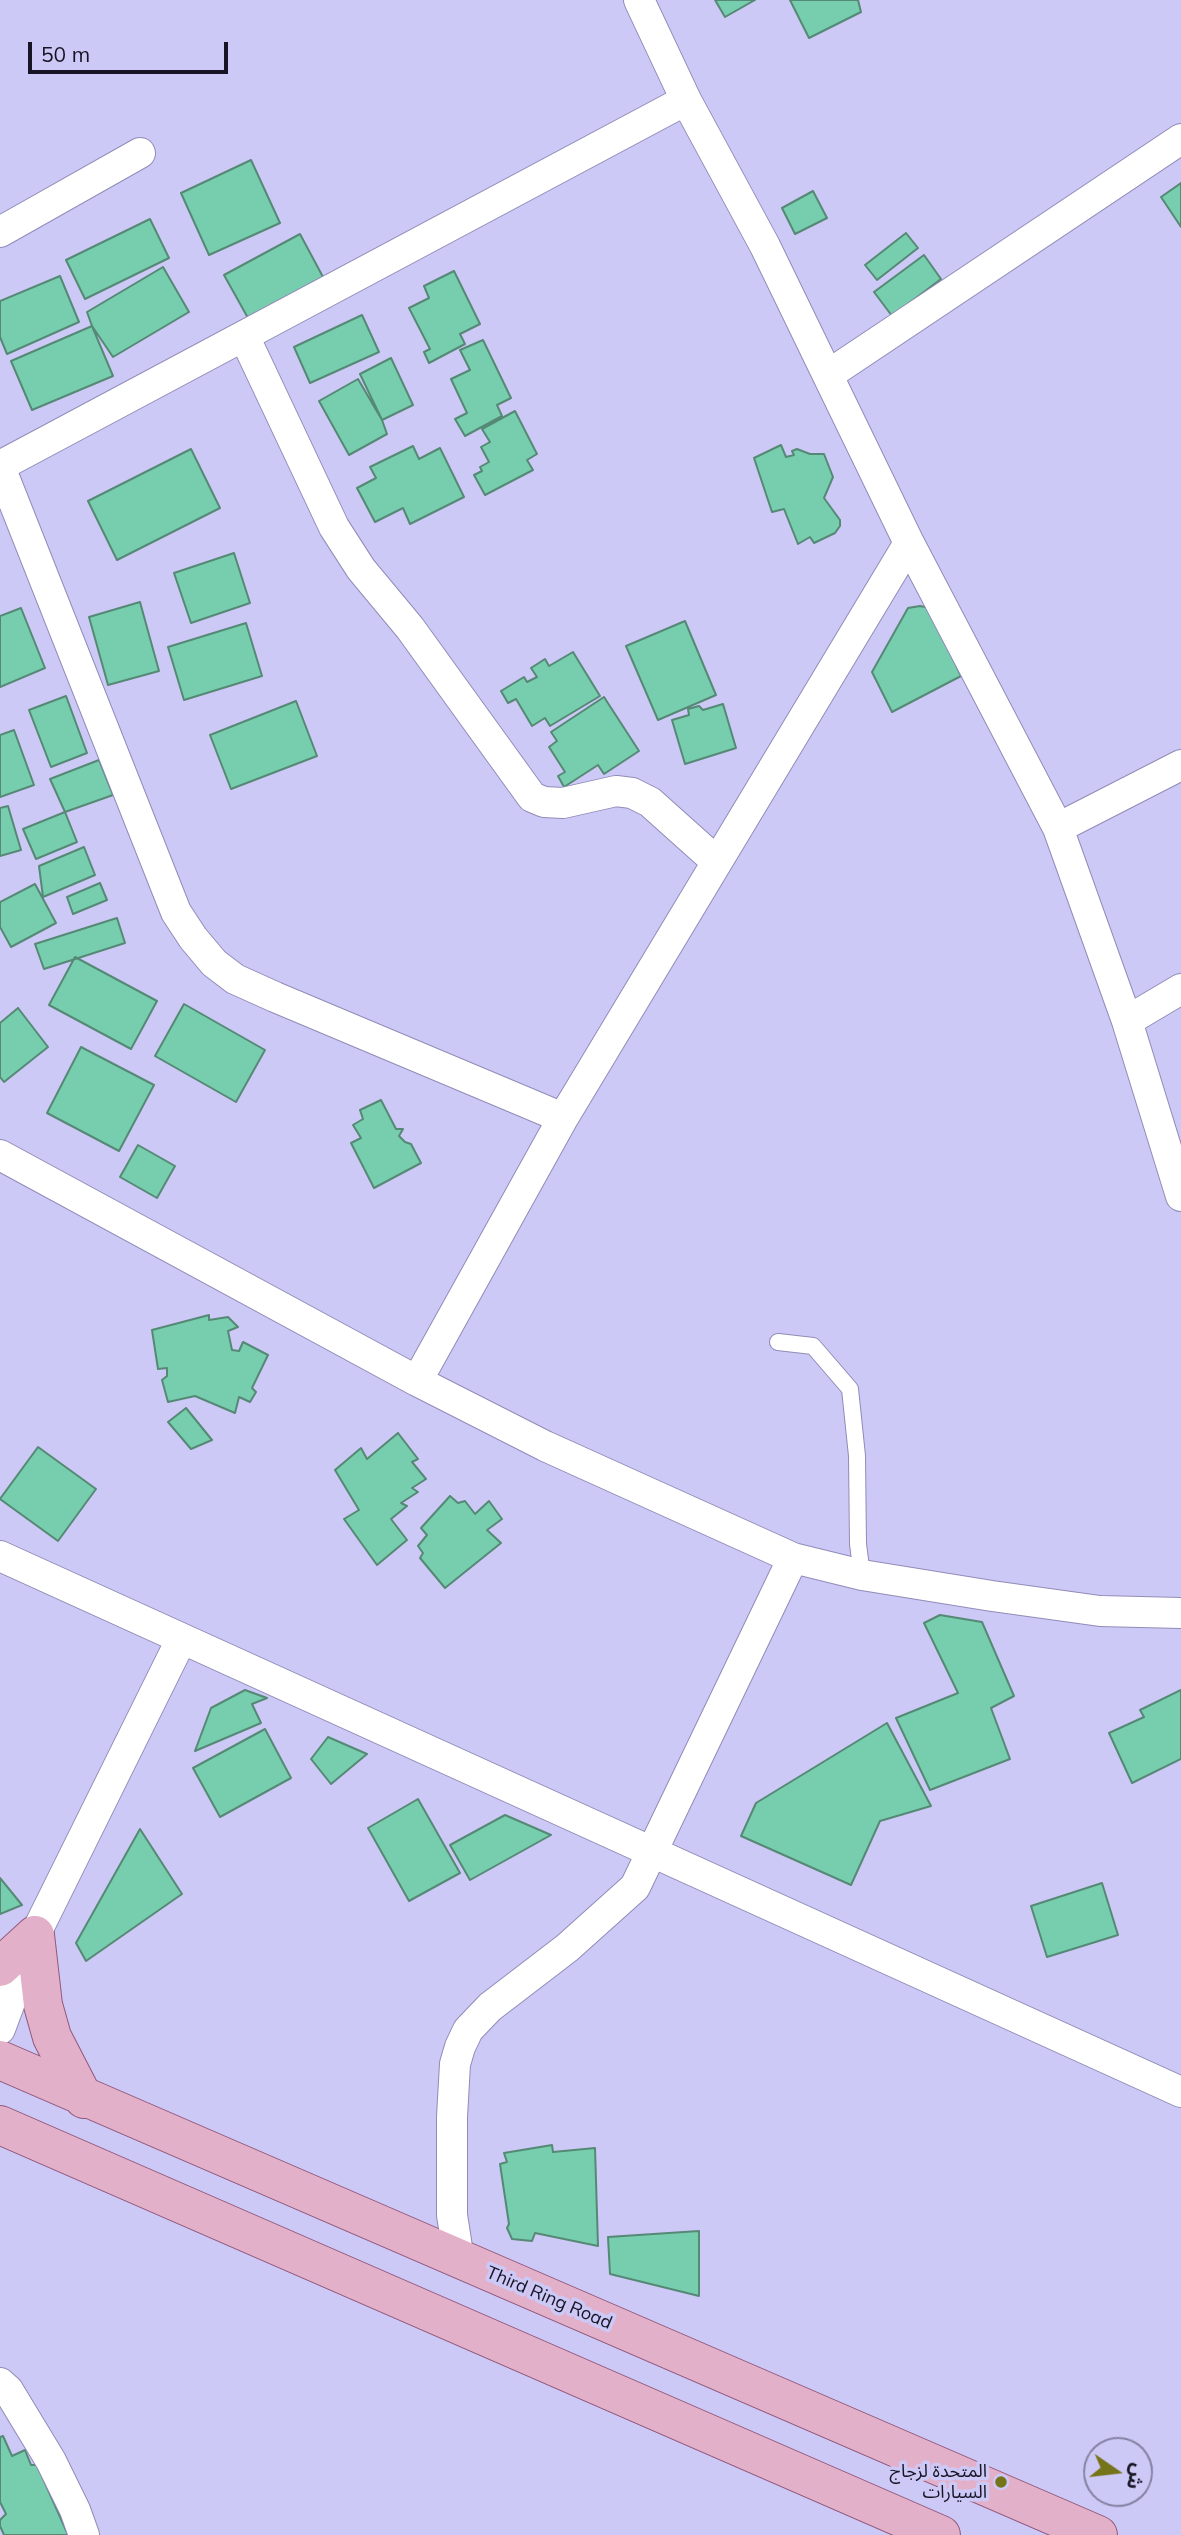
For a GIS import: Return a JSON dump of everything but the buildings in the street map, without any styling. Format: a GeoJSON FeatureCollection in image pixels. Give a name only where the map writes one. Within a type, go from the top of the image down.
{"type":"FeatureCollection","features":[{"type":"Feature","properties":{"kind":"main road"},"geometry":{"type":"LineString","coordinates":[[0,1967],[35,1935]]}},
{"type":"Feature","properties":{"kind":"main road"},"geometry":{"type":"LineString","coordinates":[[35,1935],[43,2005],[52,2036],[84,2099]]}},
{"type":"Feature","properties":{"kind":"main road","name":"Third Ring Road"},"geometry":{"type":"LineString","coordinates":[[0,2060],[84,2099],[1098,2535]]}},
{"type":"Feature","properties":{"kind":"main road"},"geometry":{"type":"LineString","coordinates":[[0,2125],[941,2535]]}},
{"type":"Feature","properties":{"kind":"street"},"geometry":{"type":"LineString","coordinates":[[639,0],[686,100],[765,246],[909,543],[1058,828],[1127,1021],[1181,1196]]}},
{"type":"Feature","properties":{"kind":"street"},"geometry":{"type":"LineString","coordinates":[[563,1118],[275,997],[235,979],[214,963],[176,912],[0,466],[686,100]]}},
{"type":"Feature","properties":{"kind":"street"},"geometry":{"type":"LineString","coordinates":[[828,375],[1181,139]]}},
{"type":"Feature","properties":{"kind":"street"},"geometry":{"type":"LineString","coordinates":[[0,232],[140,153]]}},
{"type":"Feature","properties":{"kind":"street"},"geometry":{"type":"LineString","coordinates":[[244,336],[334,527],[361,569],[410,628],[533,797],[544,802],[563,803],[616,791],[632,793],[650,802],[717,862]]}},
{"type":"Feature","properties":{"kind":"street"},"geometry":{"type":"LineString","coordinates":[[417,1381],[563,1118],[909,543]]}},
{"type":"Feature","properties":{"kind":"street"},"geometry":{"type":"LineString","coordinates":[[1058,828],[1181,765]]}},
{"type":"Feature","properties":{"kind":"street"},"geometry":{"type":"LineString","coordinates":[[1127,1021],[1181,989]]}},
{"type":"Feature","properties":{"kind":"street"},"geometry":{"type":"LineString","coordinates":[[0,1155],[417,1381],[545,1446],[793,1558],[862,1575],[992,1596],[1100,1611],[1181,1613]]}},
{"type":"Feature","properties":{"kind":"street"},"geometry":{"type":"LineString","coordinates":[[0,1556],[1181,2092]]}},
{"type":"Feature","properties":{"kind":"street"},"geometry":{"type":"LineString","coordinates":[[459,2260],[452,2215],[452,2117],[460,2047],[468,2031],[490,2007],[566,1948],[635,1887],[793,1558]]}},
{"type":"Feature","properties":{"kind":"street"},"geometry":{"type":"LineString","coordinates":[[0,2029],[35,1935],[181,1640]]}},
{"type":"Feature","properties":{"kind":"street"},"geometry":{"type":"LineString","coordinates":[[0,2383],[8,2390],[51,2461],[84,2535]]}},
{"type":"Feature","properties":{"kind":"lane"},"geometry":{"type":"LineString","coordinates":[[778,1342],[814,1346],[850,1389],[857,1456],[858,1544],[862,1575]]}},
{"type":"Feature","properties":{"kind":"place","name":"المتحدة لزجاج السيارات"},"geometry":{"type":"Point","coordinates":[1001,2482]}}]}
